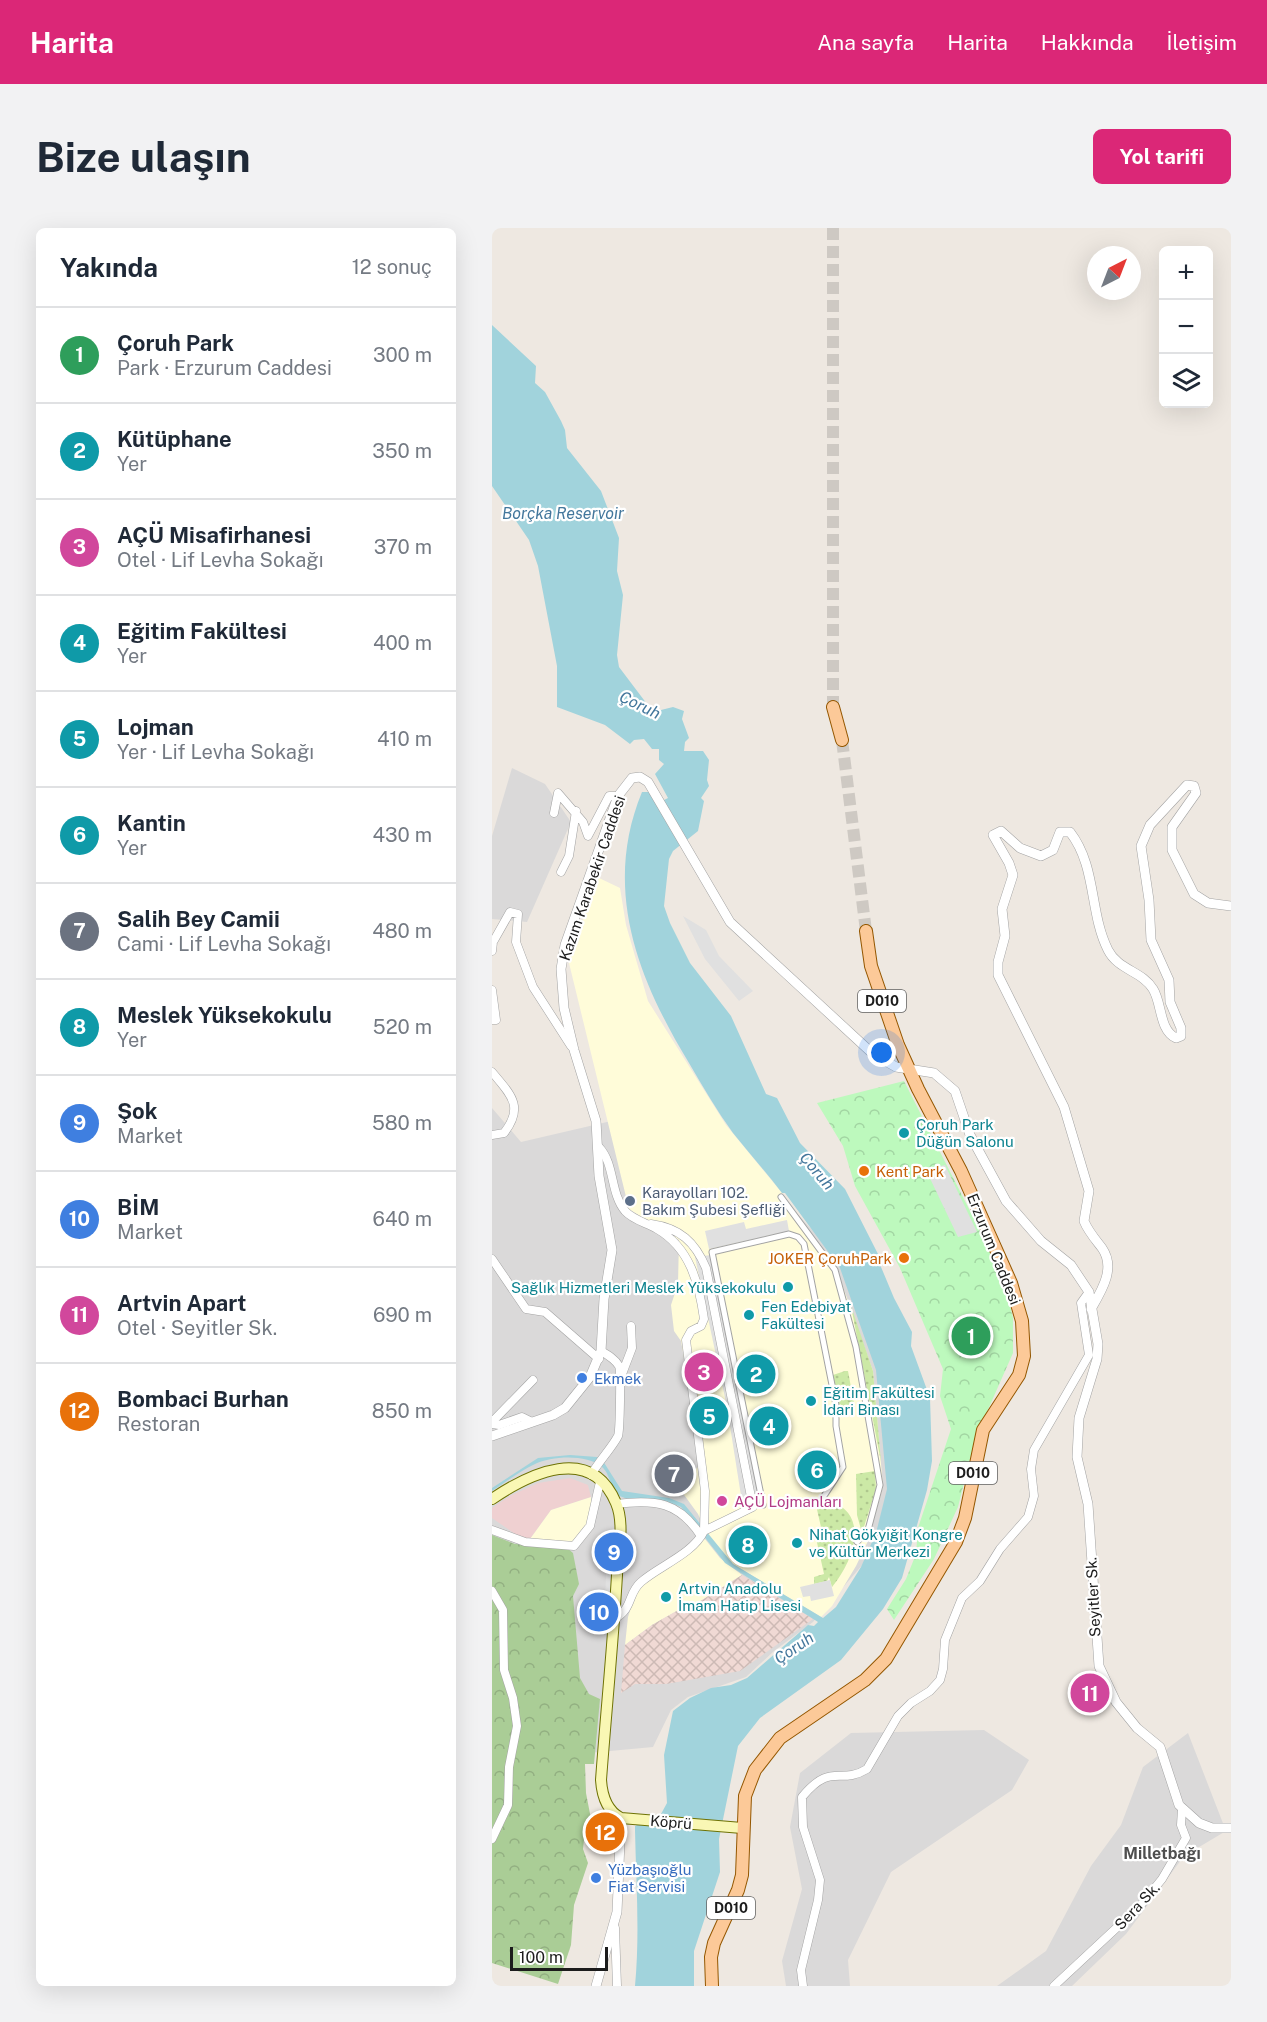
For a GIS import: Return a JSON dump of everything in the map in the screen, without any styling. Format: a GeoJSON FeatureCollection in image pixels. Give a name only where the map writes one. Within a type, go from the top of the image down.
{"type":"FeatureCollection","features":[{"type":"Feature","properties":{"kind":"main road"},"geometry":{"type":"LineString","coordinates":[[833,707],[842,740]]}},
{"type":"Feature","properties":{"kind":"main road","name":"D010"},"geometry":{"type":"LineString","coordinates":[[866,931],[873,972],[909,1069]]}},
{"type":"Feature","properties":{"kind":"main road","name":"Erzurum Caddesi"},"geometry":{"type":"LineString","coordinates":[[712,1986],[711,1958],[714,1942],[738,1890],[742,1875],[742,1828],[749,1785],[767,1751],[788,1732],[878,1669],[946,1560],[965,1518],[983,1430],[1015,1381],[1023,1363],[1024,1334],[1011,1283],[961,1171],[909,1069]]}},
{"type":"Feature","properties":{"kind":"main road"},"geometry":{"type":"LineString","coordinates":[[492,1499],[527,1478],[549,1470],[576,1469],[591,1475],[600,1482],[616,1504],[619,1532],[601,1780],[607,1804],[621,1818]]}},
{"type":"Feature","properties":{"kind":"main road","name":"Köprü"},"geometry":{"type":"LineString","coordinates":[[621,1818],[742,1828]]}},
{"type":"Feature","properties":{"kind":"street","name":"Kazım Karabekir Caddesi"},"geometry":{"type":"LineString","coordinates":[[492,1436],[565,1408],[590,1377],[600,1355],[603,1308],[612,1250],[599,1176],[596,1121],[574,1050],[564,1008],[562,959],[618,796],[632,778],[640,777],[648,782],[723,913],[747,940],[873,1054],[889,1065],[934,1073],[955,1091],[970,1135],[1006,1201],[1041,1241],[1071,1265],[1089,1292]]}},
{"type":"Feature","properties":{"kind":"street"},"geometry":{"type":"LineString","coordinates":[[1091,1309],[1103,1288],[1109,1268],[1108,1257],[1084,1221],[1089,1191],[1059,1091],[1040,1061],[1022,1018],[998,975],[998,962],[1005,936],[1002,909],[1013,875],[1009,862],[993,835],[1001,831],[1020,848],[1041,856],[1053,850],[1060,832],[1070,832],[1089,868],[1092,902],[1108,951],[1122,968],[1148,983],[1156,995],[1169,1033],[1176,1038],[1181,1036],[1182,1031],[1171,1006],[1169,980],[1149,933],[1149,900],[1141,846],[1150,825],[1187,784],[1194,786],[1196,793],[1172,827],[1172,850],[1194,894],[1208,903],[1231,906]]}},
{"type":"Feature","properties":{"kind":"street"},"geometry":{"type":"LineString","coordinates":[[555,813],[558,793],[576,811],[588,836],[609,796],[618,796]]}},
{"type":"Feature","properties":{"kind":"street"},"geometry":{"type":"LineString","coordinates":[[561,872],[569,856],[576,811]]}},
{"type":"Feature","properties":{"kind":"street"},"geometry":{"type":"LineString","coordinates":[[492,951],[493,942],[510,912],[518,914],[516,942],[533,987],[574,1050]]}},
{"type":"Feature","properties":{"kind":"street"},"geometry":{"type":"LineString","coordinates":[[492,990],[496,1020],[492,1020]]}},
{"type":"Feature","properties":{"kind":"street"},"geometry":{"type":"LineString","coordinates":[[492,1072],[512,1094],[515,1110],[512,1122],[504,1133],[492,1135]]}},
{"type":"Feature","properties":{"kind":"street"},"geometry":{"type":"LineString","coordinates":[[599,1147],[606,1158],[621,1205],[628,1214],[671,1237],[684,1252],[693,1270],[704,1316],[703,1324],[691,1331],[686,1340],[703,1470],[703,1534]]}},
{"type":"Feature","properties":{"kind":"street"},"geometry":{"type":"LineString","coordinates":[[781,1197],[835,1270],[856,1347],[880,1485],[868,1530],[857,1542]]}},
{"type":"Feature","properties":{"kind":"street"},"geometry":{"type":"LineString","coordinates":[[614,1619],[628,1610],[639,1583],[703,1534],[753,1507],[706,1268],[696,1248],[684,1235],[669,1227],[644,1222]]}},
{"type":"Feature","properties":{"kind":"street"},"geometry":{"type":"LineString","coordinates":[[763,1505],[712,1252],[789,1234],[798,1237],[804,1244],[836,1405],[836,1426],[843,1469],[824,1496]]}},
{"type":"Feature","properties":{"kind":"street"},"geometry":{"type":"LineString","coordinates":[[492,1259],[526,1310],[545,1312],[600,1355],[616,1362],[621,1375]]}},
{"type":"Feature","properties":{"kind":"street"},"geometry":{"type":"LineString","coordinates":[[803,1986],[801,1970],[818,1900],[820,1880],[803,1827],[802,1797],[821,1778],[860,1773],[867,1769],[898,1716],[911,1703],[930,1691],[940,1680],[945,1640],[962,1598],[980,1581],[997,1554],[1031,1512],[1034,1496],[1031,1463],[1034,1450],[1089,1355],[1081,1303],[1089,1292]]}},
{"type":"Feature","properties":{"kind":"street","name":"Seyitler Sk."},"geometry":{"type":"LineString","coordinates":[[1089,1292],[1098,1344],[1097,1359],[1079,1418],[1077,1457],[1088,1504],[1099,1666],[1116,1702],[1137,1728],[1160,1747],[1182,1809]]}},
{"type":"Feature","properties":{"kind":"street"},"geometry":{"type":"LineString","coordinates":[[591,1475],[620,1430],[618,1403],[621,1375],[632,1348],[631,1326]]}},
{"type":"Feature","properties":{"kind":"street"},"geometry":{"type":"LineString","coordinates":[[532,1422],[522,1417],[500,1425],[492,1423],[533,1380]]}},
{"type":"Feature","properties":{"kind":"street"},"geometry":{"type":"LineString","coordinates":[[492,1530],[525,1542],[574,1546],[590,1526],[600,1482]]}},
{"type":"Feature","properties":{"kind":"street"},"geometry":{"type":"LineString","coordinates":[[616,1504],[647,1502],[675,1508],[689,1518],[703,1534]]}},
{"type":"Feature","properties":{"kind":"street"},"geometry":{"type":"LineString","coordinates":[[492,1591],[503,1610],[504,1671],[513,1698],[517,1726],[509,1767],[508,1805],[492,1839]]}},
{"type":"Feature","properties":{"kind":"street"},"geometry":{"type":"LineString","coordinates":[[1182,1809],[1206,1826],[1231,1828]]}},
{"type":"Feature","properties":{"kind":"street","name":"Sera Sk."},"geometry":{"type":"LineString","coordinates":[[1054,1986],[1128,1919],[1162,1879],[1186,1838],[1181,1825],[1182,1809]]}},
{"type":"Feature","properties":{"kind":"street"},"geometry":{"type":"LineString","coordinates":[[617,1986],[615,1926],[620,1881],[621,1818]]}},
{"type":"Feature","properties":{"kind":"street"},"geometry":{"type":"LineString","coordinates":[[596,1986],[615,1926]]}},
{"type":"Feature","properties":{"kind":"shaded area"},"geometry":{"type":"Polygon","coordinates":[[[512,768],[545,784],[571,822],[527,922],[492,919],[492,836],[512,768]]]}},
{"type":"Feature","properties":{"kind":"shaded area"},"geometry":{"type":"Polygon","coordinates":[[[597,877],[620,888],[626,925],[648,1001],[726,1125],[782,1193],[837,1270],[873,1371],[883,1487],[868,1541],[832,1606],[821,1617],[733,1564],[708,1536],[698,1514],[682,1492],[685,1483],[700,1464],[681,1341],[674,1331],[671,1305],[678,1284],[679,1240],[629,1209],[569,963],[597,877]]]}},
{"type":"Feature","properties":{"kind":"shaded area"},"geometry":{"type":"Polygon","coordinates":[[[683,916],[706,930],[719,956],[753,991],[739,1001],[705,959],[683,916]]]}},
{"type":"Feature","properties":{"kind":"shaded area"},"geometry":{"type":"Polygon","coordinates":[[[693,1102],[845,1265],[881,1377],[894,1493],[877,1548],[813,1622],[774,1651],[746,1677],[688,1697],[671,1710],[653,1747],[492,1762],[492,1108],[521,1142],[693,1102]]]}},
{"type":"Feature","properties":{"kind":"shaded area"},"geometry":{"type":"Polygon","coordinates":[[[945,1165],[977,1232],[958,1237],[926,1170],[945,1165]]]}},
{"type":"Feature","properties":{"kind":"shaded area"},"geometry":{"type":"Polygon","coordinates":[[[787,1220],[789,1231],[709,1249],[705,1231],[744,1222],[746,1229],[787,1220]]]}},
{"type":"Feature","properties":{"kind":"shaded area"},"geometry":{"type":"Polygon","coordinates":[[[711,1255],[760,1499],[742,1502],[727,1407],[695,1257],[711,1255]]]}},
{"type":"Feature","properties":{"kind":"shaded area"},"geometry":{"type":"Polygon","coordinates":[[[570,1478],[588,1485],[591,1497],[551,1510],[530,1539],[518,1536],[492,1518],[492,1508],[510,1496],[538,1483],[570,1478]]]}},
{"type":"Feature","properties":{"kind":"shaded area"},"geometry":{"type":"Polygon","coordinates":[[[591,1497],[592,1506],[587,1523],[570,1544],[530,1539],[551,1510],[591,1497]]]}},
{"type":"Feature","properties":{"kind":"shaded area"},"geometry":{"type":"Polygon","coordinates":[[[705,1539],[720,1558],[742,1575],[691,1607],[689,1604],[652,1625],[625,1645],[628,1617],[637,1589],[705,1539]]]}},
{"type":"Feature","properties":{"kind":"shaded area"},"geometry":{"type":"Polygon","coordinates":[[[607,1556],[615,1556],[612,1623],[604,1622],[607,1556]]]}},
{"type":"Feature","properties":{"kind":"shaded area"},"geometry":{"type":"Polygon","coordinates":[[[742,1575],[813,1619],[740,1671],[666,1684],[635,1684],[621,1693],[625,1645],[652,1625],[689,1604],[691,1607],[742,1575]]]}},
{"type":"Feature","properties":{"kind":"shaded area"},"geometry":{"type":"Polygon","coordinates":[[[830,1580],[834,1596],[811,1601],[810,1596],[803,1597],[800,1587],[830,1580]]]}},
{"type":"Feature","properties":{"kind":"shaded area"},"geometry":{"type":"Polygon","coordinates":[[[984,1730],[1029,1760],[1012,1790],[891,1872],[848,1960],[850,1986],[786,1986],[782,1961],[802,1889],[790,1827],[800,1773],[851,1733],[984,1730]]]}},
{"type":"Feature","properties":{"kind":"shaded area"},"geometry":{"type":"Polygon","coordinates":[[[1188,1733],[1226,1831],[1184,1856],[1126,1934],[1072,1986],[997,1986],[1046,1951],[1091,1866],[1121,1825],[1143,1767],[1188,1733]]]}},
{"type":"Feature","properties":{"kind":"green space"},"geometry":{"type":"Polygon","coordinates":[[[904,1081],[1002,1274],[1013,1318],[1013,1353],[975,1439],[958,1507],[934,1559],[894,1620],[887,1609],[906,1579],[916,1554],[918,1528],[951,1429],[940,1396],[943,1369],[900,1268],[855,1186],[843,1146],[817,1103],[904,1081]]]}},
{"type":"Feature","properties":{"kind":"green space"},"geometry":{"type":"Polygon","coordinates":[[[851,1306],[873,1371],[881,1462],[851,1306]]]}},
{"type":"Feature","properties":{"kind":"green space"},"geometry":{"type":"Polygon","coordinates":[[[848,1371],[855,1409],[849,1410],[838,1403],[833,1375],[848,1371]]]}},
{"type":"Feature","properties":{"kind":"green space"},"geometry":{"type":"Polygon","coordinates":[[[875,1471],[876,1489],[862,1533],[857,1515],[856,1474],[875,1471]]]}},
{"type":"Feature","properties":{"kind":"green space"},"geometry":{"type":"Polygon","coordinates":[[[823,1500],[838,1505],[848,1513],[853,1524],[852,1550],[840,1576],[832,1587],[829,1577],[827,1581],[814,1584],[814,1577],[824,1574],[816,1538],[823,1536],[816,1505],[809,1506],[808,1501],[823,1500]]]}},
{"type":"Feature","properties":{"kind":"green space"},"geometry":{"type":"Polygon","coordinates":[[[492,1535],[515,1544],[566,1547],[573,1553],[579,1584],[573,1596],[580,1678],[589,1694],[600,1699],[594,1764],[585,1764],[586,1793],[591,1819],[586,1819],[583,1849],[588,1863],[574,1905],[571,1945],[558,1984],[492,1963],[492,1535]]]}},
{"type":"Feature","properties":{"kind":"water","name":"Borçka Reservoir"},"geometry":{"type":"Polygon","coordinates":[[[492,325],[536,366],[535,383],[545,392],[561,421],[565,430],[567,448],[601,491],[619,538],[617,571],[623,595],[617,655],[619,667],[650,708],[661,710],[673,707],[684,711],[682,719],[689,738],[685,742],[684,751],[703,751],[709,760],[707,780],[709,786],[701,798],[704,801],[698,831],[673,851],[669,859],[664,906],[670,923],[690,963],[731,1016],[766,1094],[777,1098],[800,1143],[845,1189],[878,1254],[876,1255],[894,1298],[912,1332],[911,1346],[930,1398],[932,1461],[927,1490],[902,1578],[883,1609],[841,1660],[760,1718],[738,1746],[719,1839],[720,1872],[694,1951],[694,1986],[635,1986],[637,1927],[635,1826],[661,1814],[667,1803],[664,1755],[673,1711],[690,1698],[711,1688],[731,1685],[747,1678],[808,1625],[814,1626],[818,1622],[725,1563],[681,1507],[674,1504],[629,1499],[618,1495],[605,1470],[596,1463],[579,1458],[542,1461],[492,1491],[492,1488],[538,1458],[570,1455],[597,1457],[603,1461],[622,1491],[669,1498],[684,1504],[733,1564],[823,1618],[836,1607],[861,1567],[876,1533],[887,1489],[876,1370],[840,1268],[785,1193],[782,1193],[721,1116],[671,1031],[641,966],[631,932],[626,898],[625,863],[630,828],[642,792],[649,792],[656,804],[668,798],[655,774],[664,764],[659,760],[659,749],[652,749],[644,739],[634,740],[630,744],[605,725],[557,707],[557,666],[538,566],[529,540],[492,486],[492,325]]]}},
{"type":"Feature","properties":{"kind":"tunnel"},"geometry":{"type":"LineString","coordinates":[[833,228],[833,707]]}},
{"type":"Feature","properties":{"kind":"tunnel"},"geometry":{"type":"LineString","coordinates":[[842,740],[866,931]]}},
{"type":"Feature","properties":{"kind":"place","name":"Çoruh Park Düğün Salonu"},"geometry":{"type":"Point","coordinates":[904,1133]}},
{"type":"Feature","properties":{"kind":"place","name":"Kent Park"},"geometry":{"type":"Point","coordinates":[864,1171]}},
{"type":"Feature","properties":{"kind":"place","name":"Karayolları 102. Bakım Şubesi Şefliği"},"geometry":{"type":"Point","coordinates":[630,1201]}},
{"type":"Feature","properties":{"kind":"place","name":"JOKER ÇoruhPark"},"geometry":{"type":"Point","coordinates":[904,1258]}},
{"type":"Feature","properties":{"kind":"place","name":"Sağlık Hizmetleri Meslek Yüksekokulu"},"geometry":{"type":"Point","coordinates":[788,1287]}},
{"type":"Feature","properties":{"kind":"place","name":"Fen Edebiyat Fakültesi"},"geometry":{"type":"Point","coordinates":[749,1315]}},
{"type":"Feature","properties":{"kind":"place","name":"Çoruh Park"},"geometry":{"type":"Point","coordinates":[971,1336]}},
{"type":"Feature","properties":{"kind":"place","name":"AÇÜ Misafirhanesi"},"geometry":{"type":"Point","coordinates":[704,1372]}},
{"type":"Feature","properties":{"kind":"place","name":"Kütüphane"},"geometry":{"type":"Point","coordinates":[756,1374]}},
{"type":"Feature","properties":{"kind":"place","name":"Ekmek"},"geometry":{"type":"Point","coordinates":[582,1378]}},
{"type":"Feature","properties":{"kind":"place","name":"Eğitim Fakültesi İdari Binası"},"geometry":{"type":"Point","coordinates":[811,1401]}},
{"type":"Feature","properties":{"kind":"place","name":"Lojman"},"geometry":{"type":"Point","coordinates":[709,1416]}},
{"type":"Feature","properties":{"kind":"place","name":"Eğitim Fakültesi"},"geometry":{"type":"Point","coordinates":[769,1426]}},
{"type":"Feature","properties":{"kind":"place","name":"Kantin"},"geometry":{"type":"Point","coordinates":[817,1470]}},
{"type":"Feature","properties":{"kind":"place","name":"Salih Bey Camii"},"geometry":{"type":"Point","coordinates":[674,1474]}},
{"type":"Feature","properties":{"kind":"place","name":"AÇÜ Lojmanları"},"geometry":{"type":"Point","coordinates":[722,1501]}},
{"type":"Feature","properties":{"kind":"place","name":"Nihat Gökyiğit Kongre ve Kültür Merkezi"},"geometry":{"type":"Point","coordinates":[797,1543]}},
{"type":"Feature","properties":{"kind":"place","name":"Meslek Yüksekokulu"},"geometry":{"type":"Point","coordinates":[748,1545]}},
{"type":"Feature","properties":{"kind":"place","name":"Şok"},"geometry":{"type":"Point","coordinates":[614,1552]}},
{"type":"Feature","properties":{"kind":"place","name":"Artvin Anadolu İmam Hatip Lisesi"},"geometry":{"type":"Point","coordinates":[666,1597]}},
{"type":"Feature","properties":{"kind":"place","name":"BİM"},"geometry":{"type":"Point","coordinates":[599,1612]}},
{"type":"Feature","properties":{"kind":"place","name":"Artvin Apart"},"geometry":{"type":"Point","coordinates":[1090,1693]}},
{"type":"Feature","properties":{"kind":"place","name":"Bombaci Burhan"},"geometry":{"type":"Point","coordinates":[605,1832]}},
{"type":"Feature","properties":{"kind":"place","name":"Yüzbaşıoğlu Fiat Servisi"},"geometry":{"type":"Point","coordinates":[596,1878]}},
{"type":"Feature","properties":{"kind":"district","name":"Milletbağı"},"geometry":{"type":"Point","coordinates":[1162,1853]}},
{"type":"Feature","properties":{"kind":"water label","name":"Çoruh"},"geometry":{"type":"Point","coordinates":[640,705]}},
{"type":"Feature","properties":{"kind":"water label","name":"Çoruh"},"geometry":{"type":"Point","coordinates":[817,1171]}},
{"type":"Feature","properties":{"kind":"water label","name":"Çoruh"},"geometry":{"type":"Point","coordinates":[794,1648]}}]}
